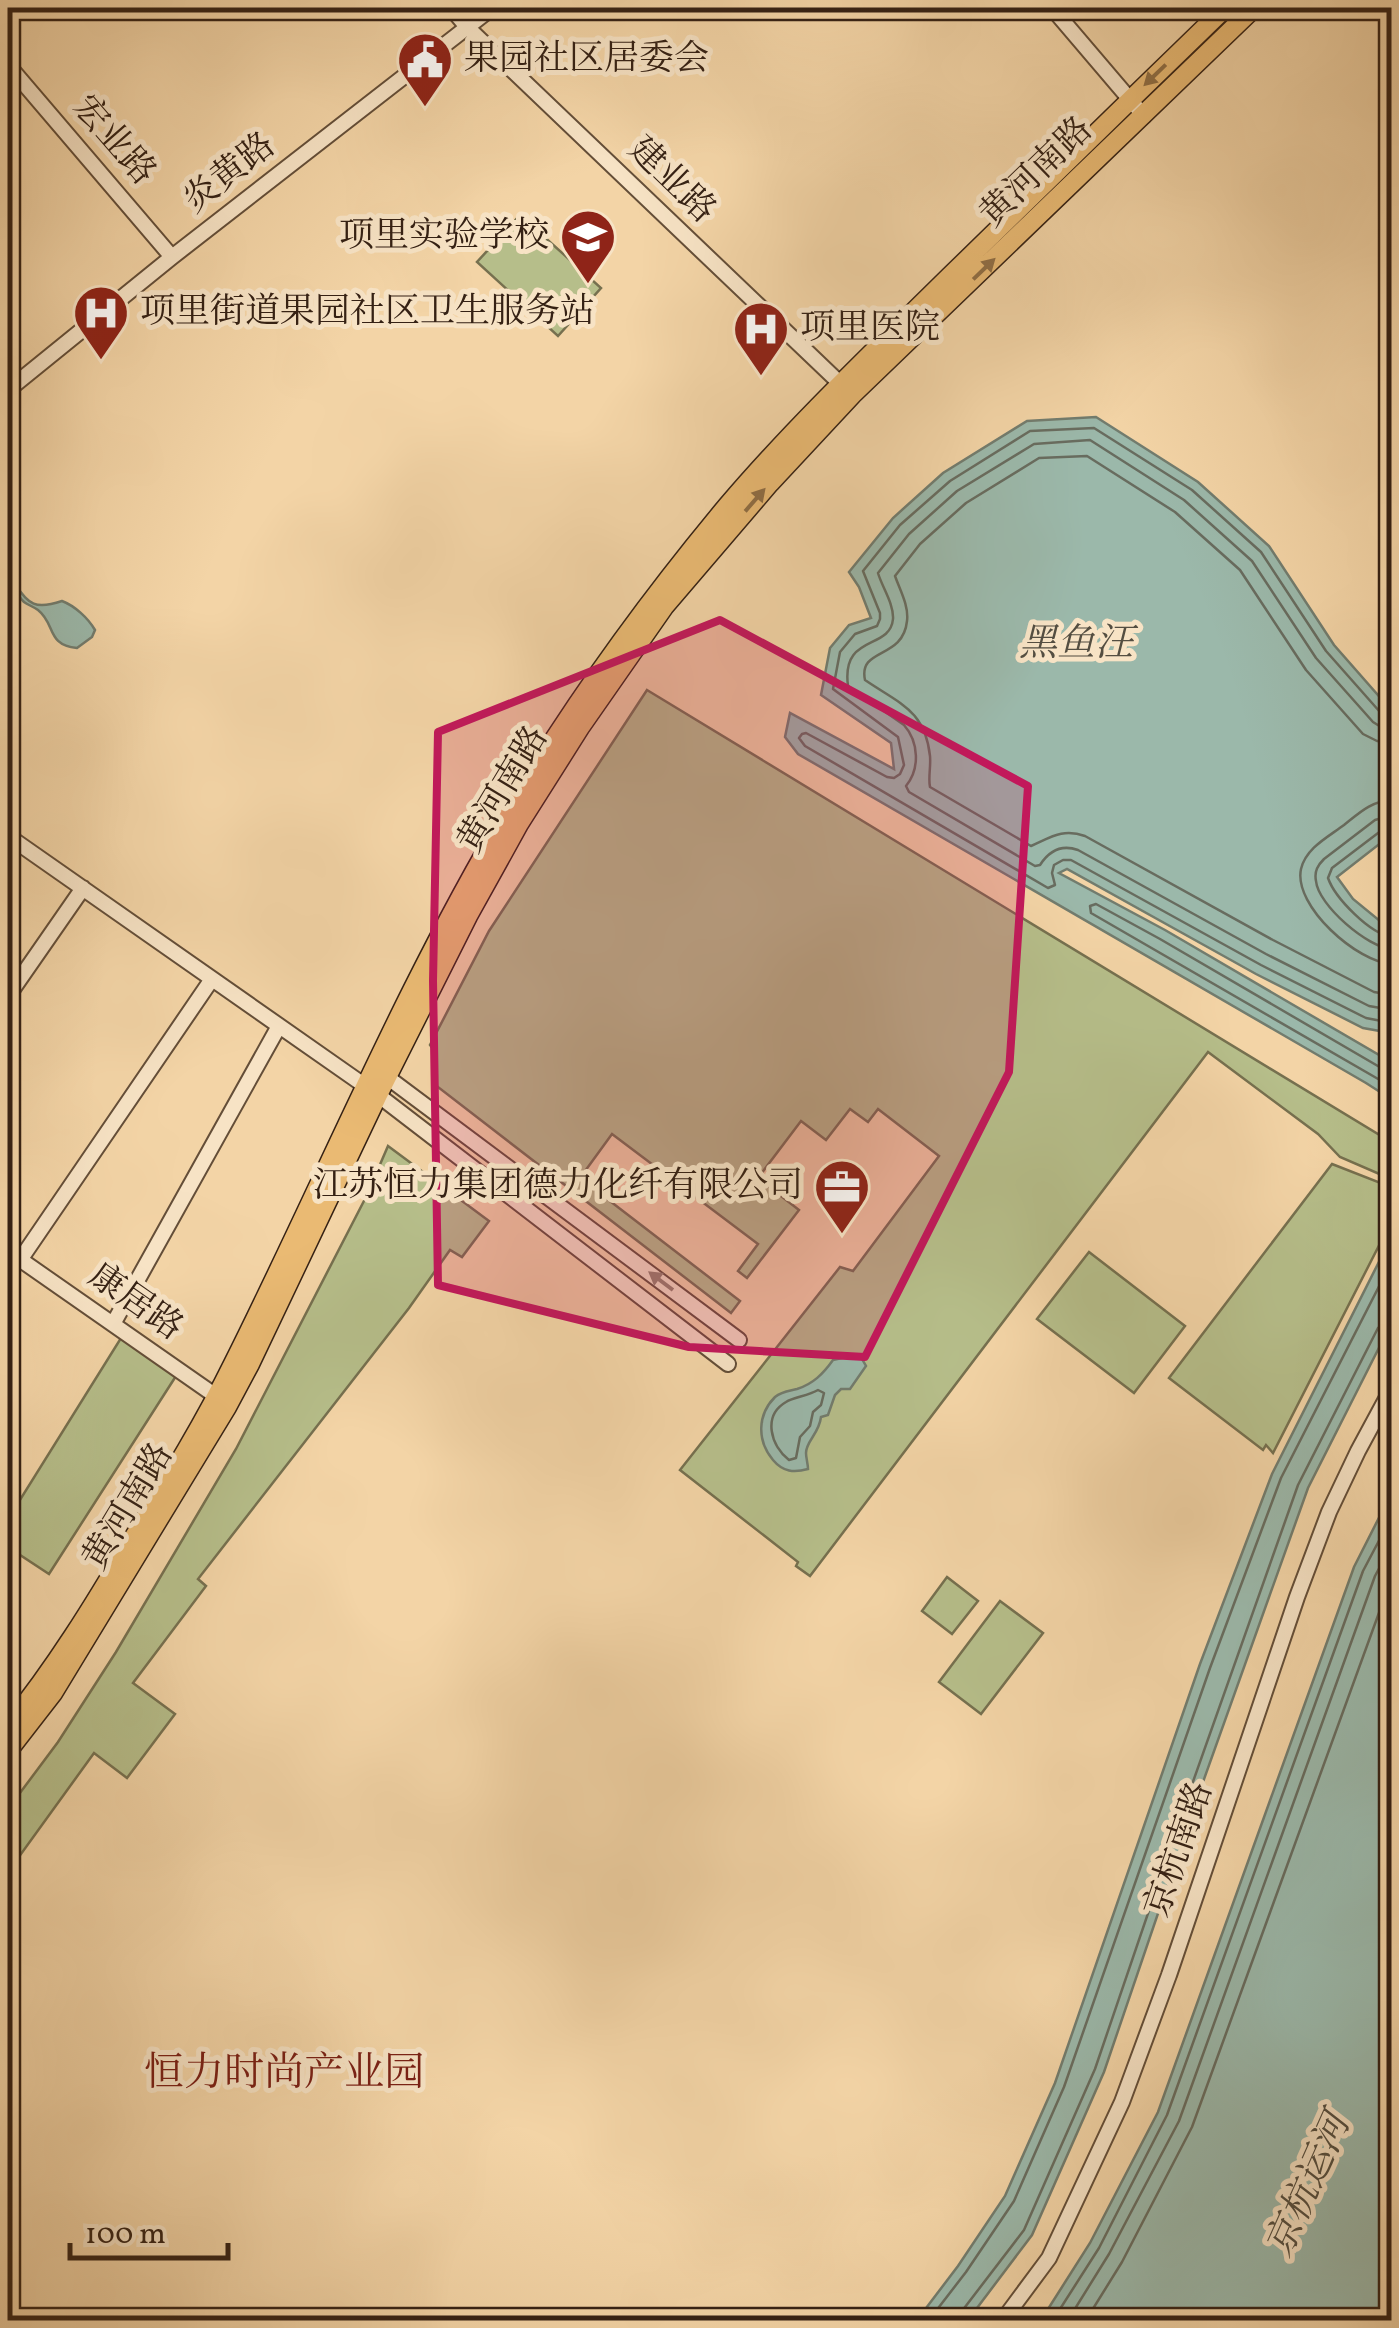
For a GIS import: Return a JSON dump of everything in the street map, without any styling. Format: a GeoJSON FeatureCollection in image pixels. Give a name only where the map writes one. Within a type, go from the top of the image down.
{"type":"FeatureCollection","features":[{"type":"Feature","properties":{"kind":"main road","name":"黄河南路"},"geometry":{"type":"LineString","coordinates":[[9,1746],[53,1693],[101,1617],[222,1400],[381,1072],[510,839],[664,607],[846,389],[1225,8]]}},
{"type":"Feature","properties":{"kind":"main road","name":"黄河南路"},"geometry":{"type":"LineString","coordinates":[[846,389],[1144,116],[1254,8]]}},
{"type":"Feature","properties":{"kind":"main road","name":"黄河南路"},"geometry":{"type":"LineString","coordinates":[[8,1726],[40,1686],[90,1610],[222,1400]]}},
{"type":"Feature","properties":{"kind":"street","name":"建业路"},"geometry":{"type":"LineString","coordinates":[[451,8],[846,389]]}},
{"type":"Feature","properties":{"kind":"street","name":"炎黄路"},"geometry":{"type":"LineString","coordinates":[[8,390],[492,8]]}},
{"type":"Feature","properties":{"kind":"street"},"geometry":{"type":"LineString","coordinates":[[1052,8],[1144,116]]}},
{"type":"Feature","properties":{"kind":"street","name":"宏业路"},"geometry":{"type":"LineString","coordinates":[[8,64],[172,257]]}},
{"type":"Feature","properties":{"kind":"street"},"geometry":{"type":"LineString","coordinates":[[8,836],[372,1090],[728,1364]]}},
{"type":"Feature","properties":{"kind":"street"},"geometry":{"type":"LineString","coordinates":[[8,996],[83,888]]}},
{"type":"Feature","properties":{"kind":"street"},"geometry":{"type":"LineString","coordinates":[[14,1255],[212,979]]}},
{"type":"Feature","properties":{"kind":"street"},"geometry":{"type":"LineString","coordinates":[[112,1324],[279,1026]]}},
{"type":"Feature","properties":{"kind":"street"},"geometry":{"type":"LineString","coordinates":[[381,1072],[738,1340]]}},
{"type":"Feature","properties":{"kind":"street","name":"康居路"},"geometry":{"type":"LineString","coordinates":[[14,1255],[222,1400]]}},
{"type":"Feature","properties":{"kind":"street","name":"京杭南路"},"geometry":{"type":"LineString","coordinates":[[1004,2320],[1048,2258],[1122,2102],[1330,1512],[1392,1388]]}},
{"type":"Feature","properties":{"kind":"highlighted area"},"geometry":{"type":"Polygon","coordinates":[[[720,620],[1028,786],[1009,1072],[865,1357],[689,1347],[438,1285],[433,981],[438,732],[720,620]]]}},
{"type":"Feature","properties":{"kind":"green space"},"geometry":{"type":"Polygon","coordinates":[[[520,215],[601,288],[558,336],[477,262],[520,215]]]}},
{"type":"Feature","properties":{"kind":"green space"},"geometry":{"type":"Polygon","coordinates":[[[647,690],[1391,1142],[1391,1179],[1340,1157],[1318,1134],[1208,1052],[810,1576],[796,1566],[798,1562],[680,1470],[840,1267],[853,1271],[939,1156],[878,1109],[868,1122],[850,1109],[826,1140],[801,1121],[758,1178],[799,1210],[747,1278],[738,1271],[758,1244],[612,1134],[580,1178],[740,1301],[731,1313],[434,1084],[435,1052],[430,1045],[489,931],[647,690]]]}},
{"type":"Feature","properties":{"kind":"green space"},"geometry":{"type":"Polygon","coordinates":[[[388,1146],[489,1221],[462,1257],[450,1250],[198,1579],[206,1586],[133,1683],[175,1714],[127,1778],[94,1753],[8,1872],[8,1809],[58,1742],[116,1652],[236,1449],[366,1197],[388,1146]]]}},
{"type":"Feature","properties":{"kind":"green space"},"geometry":{"type":"Polygon","coordinates":[[[1332,1164],[1391,1187],[1391,1222],[1273,1453],[1266,1445],[1263,1450],[1169,1378],[1332,1164]]]}},
{"type":"Feature","properties":{"kind":"green space"},"geometry":{"type":"Polygon","coordinates":[[[1089,1252],[1185,1326],[1134,1393],[1037,1319],[1089,1252]]]}},
{"type":"Feature","properties":{"kind":"green space"},"geometry":{"type":"Polygon","coordinates":[[[121,1338],[176,1376],[49,1574],[8,1547],[8,1519],[121,1338]]]}},
{"type":"Feature","properties":{"kind":"green space"},"geometry":{"type":"Polygon","coordinates":[[[947,1577],[978,1601],[952,1634],[922,1611],[947,1577]]]}},
{"type":"Feature","properties":{"kind":"green space"},"geometry":{"type":"Polygon","coordinates":[[[1000,1601],[1043,1633],[981,1714],[939,1682],[1000,1601]]]}},
{"type":"Feature","properties":{"kind":"water","name":"黑鱼汪"},"geometry":{"type":"Polygon","coordinates":[[[1096,417],[1198,482],[1269,546],[1334,645],[1391,710],[1391,835],[1337,877],[1353,899],[1391,930],[1391,1033],[1363,1028],[1256,974],[1067,869],[1059,873],[1391,1062],[1391,1099],[798,754],[785,737],[790,713],[894,769],[891,743],[821,695],[830,648],[849,625],[871,618],[849,572],[893,518],[943,473],[1027,421],[1096,417]]]}},
{"type":"Feature","properties":{"kind":"water"},"geometry":{"type":"Polygon","coordinates":[[[8,576],[30,602],[42,605],[62,601],[76,609],[95,630],[92,637],[77,648],[60,643],[44,616],[24,602],[8,583],[8,576]]]}},
{"type":"Feature","properties":{"kind":"water"},"geometry":{"type":"Polygon","coordinates":[[[1391,1238],[1391,1324],[1308,1488],[1104,2072],[1032,2235],[968,2320],[917,2320],[1005,2196],[1055,2083],[1200,1664],[1272,1474],[1391,1238]]]}},
{"type":"Feature","properties":{"kind":"water"},"geometry":{"type":"Polygon","coordinates":[[[851,1356],[862,1359],[866,1366],[850,1389],[841,1389],[835,1395],[828,1415],[821,1417],[807,1449],[808,1469],[793,1471],[781,1467],[768,1453],[762,1436],[762,1420],[769,1404],[780,1394],[813,1381],[833,1360],[851,1356]]]}},
{"type":"Feature","properties":{"kind":"water","name":"京杭运河"},"geometry":{"type":"Polygon","coordinates":[[[1391,1494],[1391,2320],[1041,2320],[1090,2243],[1158,2112],[1354,1567],[1391,1494]]]}},
{"type":"Feature","properties":{"kind":"place","name":"果园社区居委会"},"geometry":{"type":"Point","coordinates":[425,109]}},
{"type":"Feature","properties":{"kind":"place","name":"项里实验学校"},"geometry":{"type":"Point","coordinates":[588,286]}},
{"type":"Feature","properties":{"kind":"place","name":"项里街道果园社区卫生服务站"},"geometry":{"type":"Point","coordinates":[101,362]}},
{"type":"Feature","properties":{"kind":"place","name":"项里医院"},"geometry":{"type":"Point","coordinates":[761,378]}},
{"type":"Feature","properties":{"kind":"place","name":"江苏恒力集团德力化纤有限公司"},"geometry":{"type":"Point","coordinates":[842,1236]}},
{"type":"Feature","properties":{"kind":"district","name":"恒力时尚产业园"},"geometry":{"type":"Point","coordinates":[284,2075]}}]}
